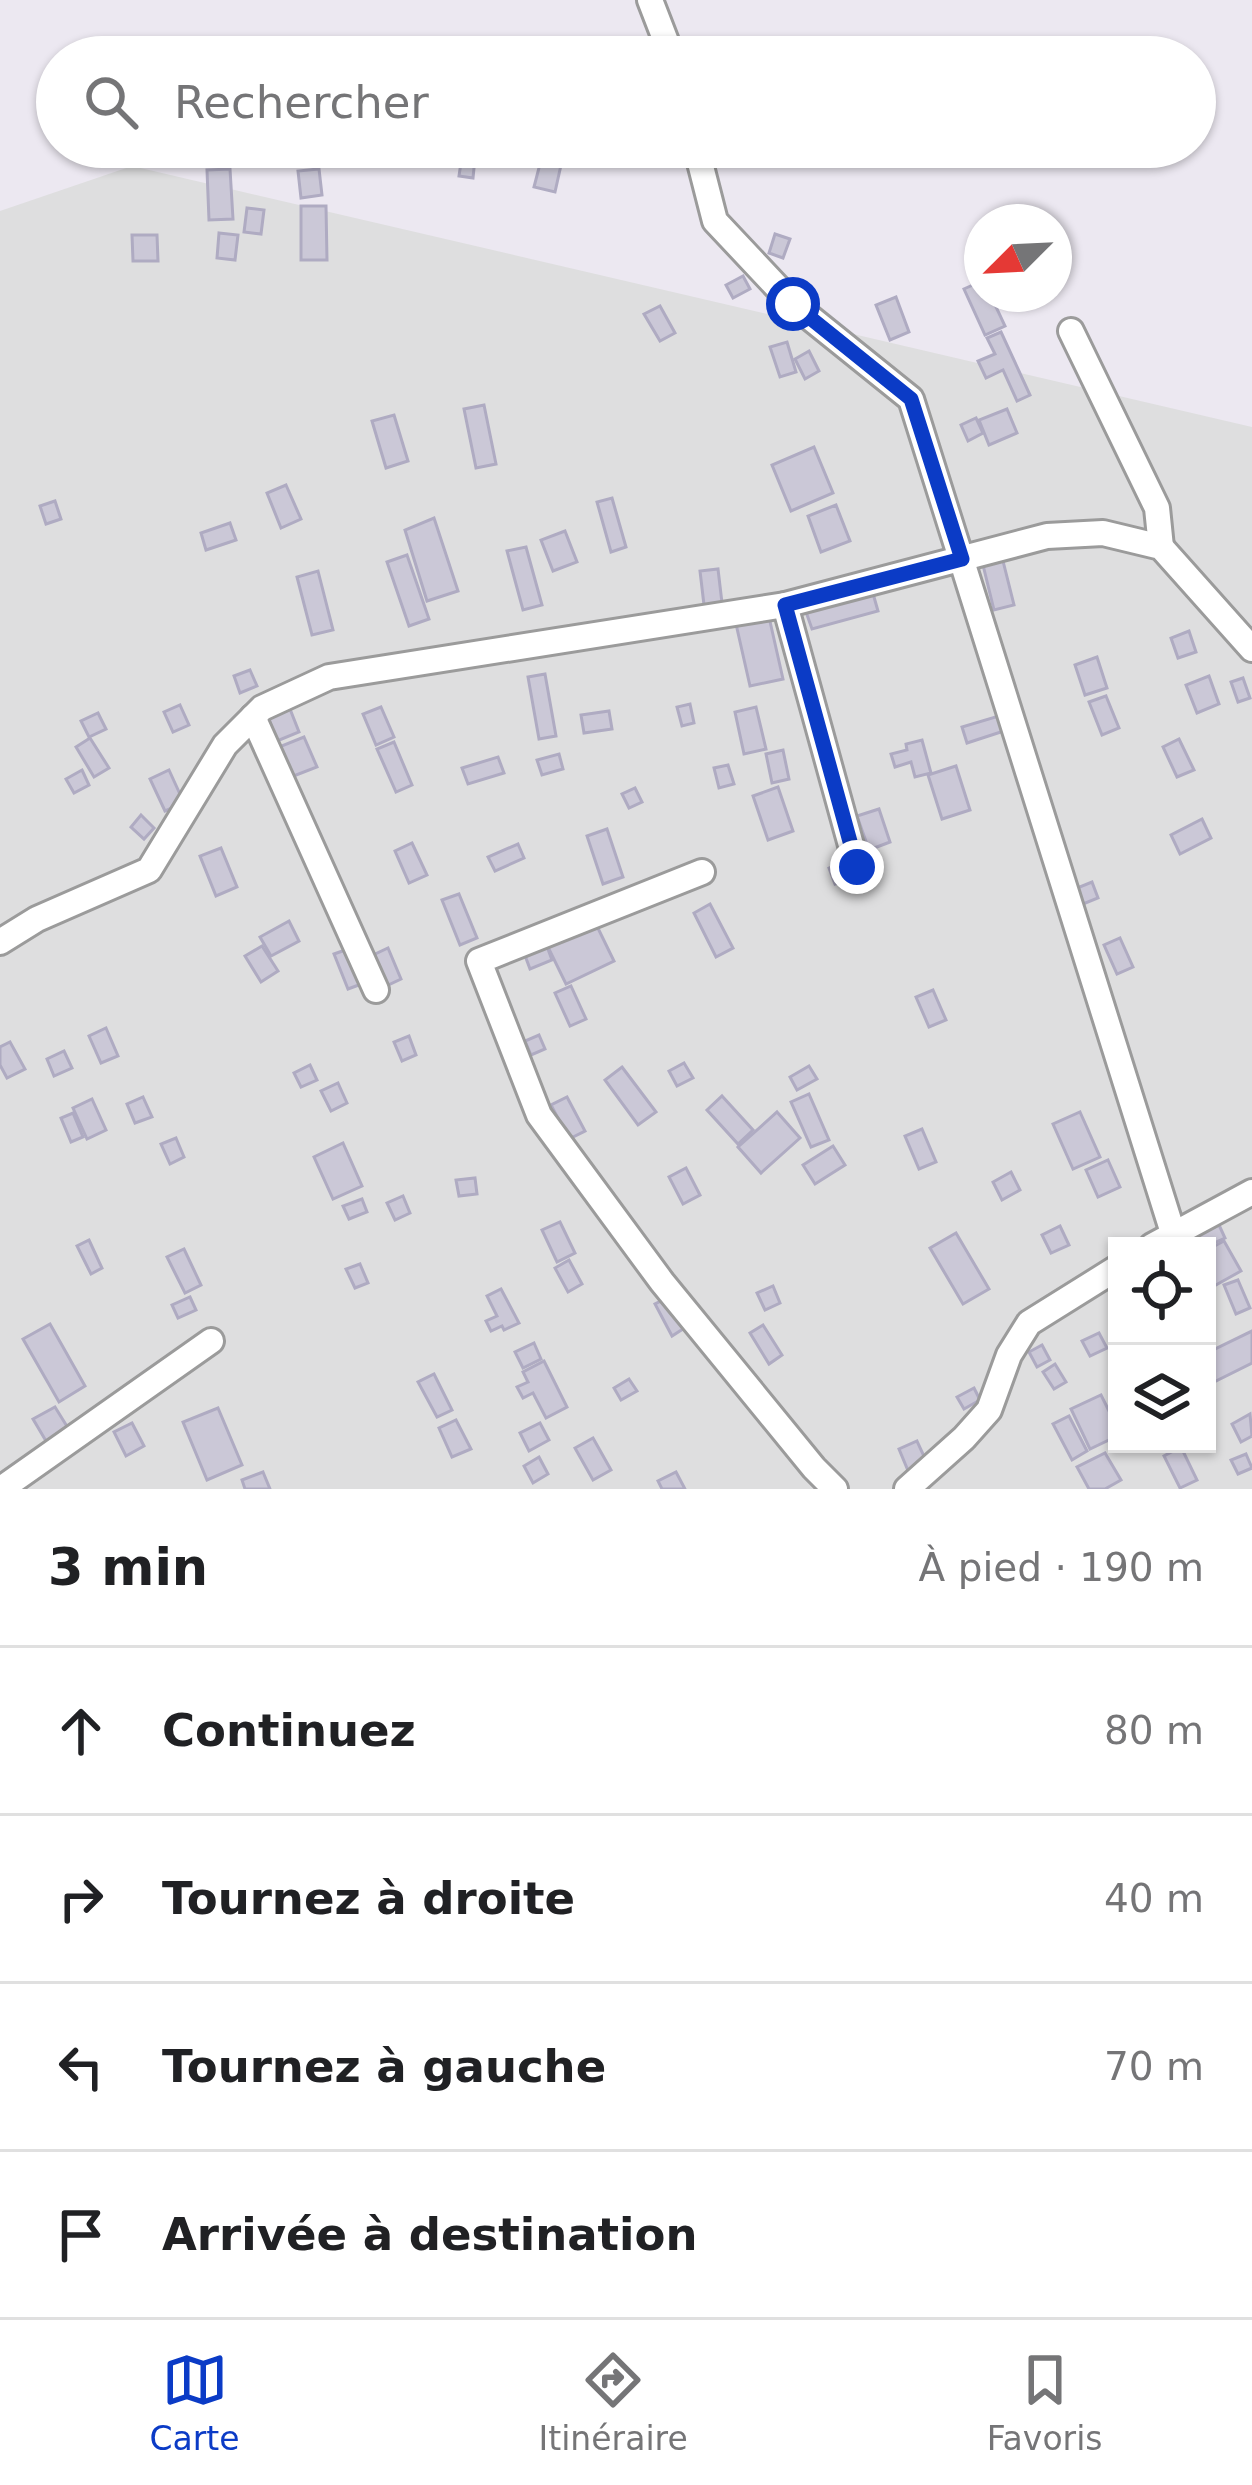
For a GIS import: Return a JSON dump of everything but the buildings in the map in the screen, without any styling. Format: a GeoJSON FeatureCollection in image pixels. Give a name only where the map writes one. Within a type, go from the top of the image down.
{"type":"FeatureCollection","features":[{"type":"Feature","properties":{"kind":"street"},"geometry":{"type":"LineString","coordinates":[[650,0],[664,36]]}},
{"type":"Feature","properties":{"kind":"street"},"geometry":{"type":"LineString","coordinates":[[701,168],[715,221],[793,304],[911,399],[1162,1237]]}},
{"type":"Feature","properties":{"kind":"street"},"geometry":{"type":"LineString","coordinates":[[1071,331],[1157,508],[1161,547]]}},
{"type":"Feature","properties":{"kind":"street"},"geometry":{"type":"LineString","coordinates":[[0,942],[37,920],[149,870],[225,746],[262,708],[329,677],[785,605],[1047,536],[1103,533],[1161,547],[1252,649]]}},
{"type":"Feature","properties":{"kind":"street"},"geometry":{"type":"LineString","coordinates":[[785,605],[857,867]]}},
{"type":"Feature","properties":{"kind":"street"},"geometry":{"type":"LineString","coordinates":[[253,717],[376,990]]}},
{"type":"Feature","properties":{"kind":"street"},"geometry":{"type":"LineString","coordinates":[[702,872],[478,961],[539,1115],[662,1282],[835,1489]]}},
{"type":"Feature","properties":{"kind":"street"},"geometry":{"type":"LineString","coordinates":[[1167,1237],[1252,1192]]}},
{"type":"Feature","properties":{"kind":"street"},"geometry":{"type":"LineString","coordinates":[[907,1489],[988,1410],[1009,1354],[1029,1323],[1108,1274]]}},
{"type":"Feature","properties":{"kind":"street"},"geometry":{"type":"LineString","coordinates":[[1,1489],[211,1341]]}},
{"type":"Feature","properties":{"kind":"shaded area"},"geometry":{"type":"Polygon","coordinates":[[[126,168],[141,168],[1252,427],[1252,1489],[0,1489],[0,211],[126,168]]]}},
{"type":"Feature","properties":{"kind":"route"},"geometry":{"type":"LineString","coordinates":[[793,304],[911,399],[962,559],[785,605],[857,867]]}}]}
